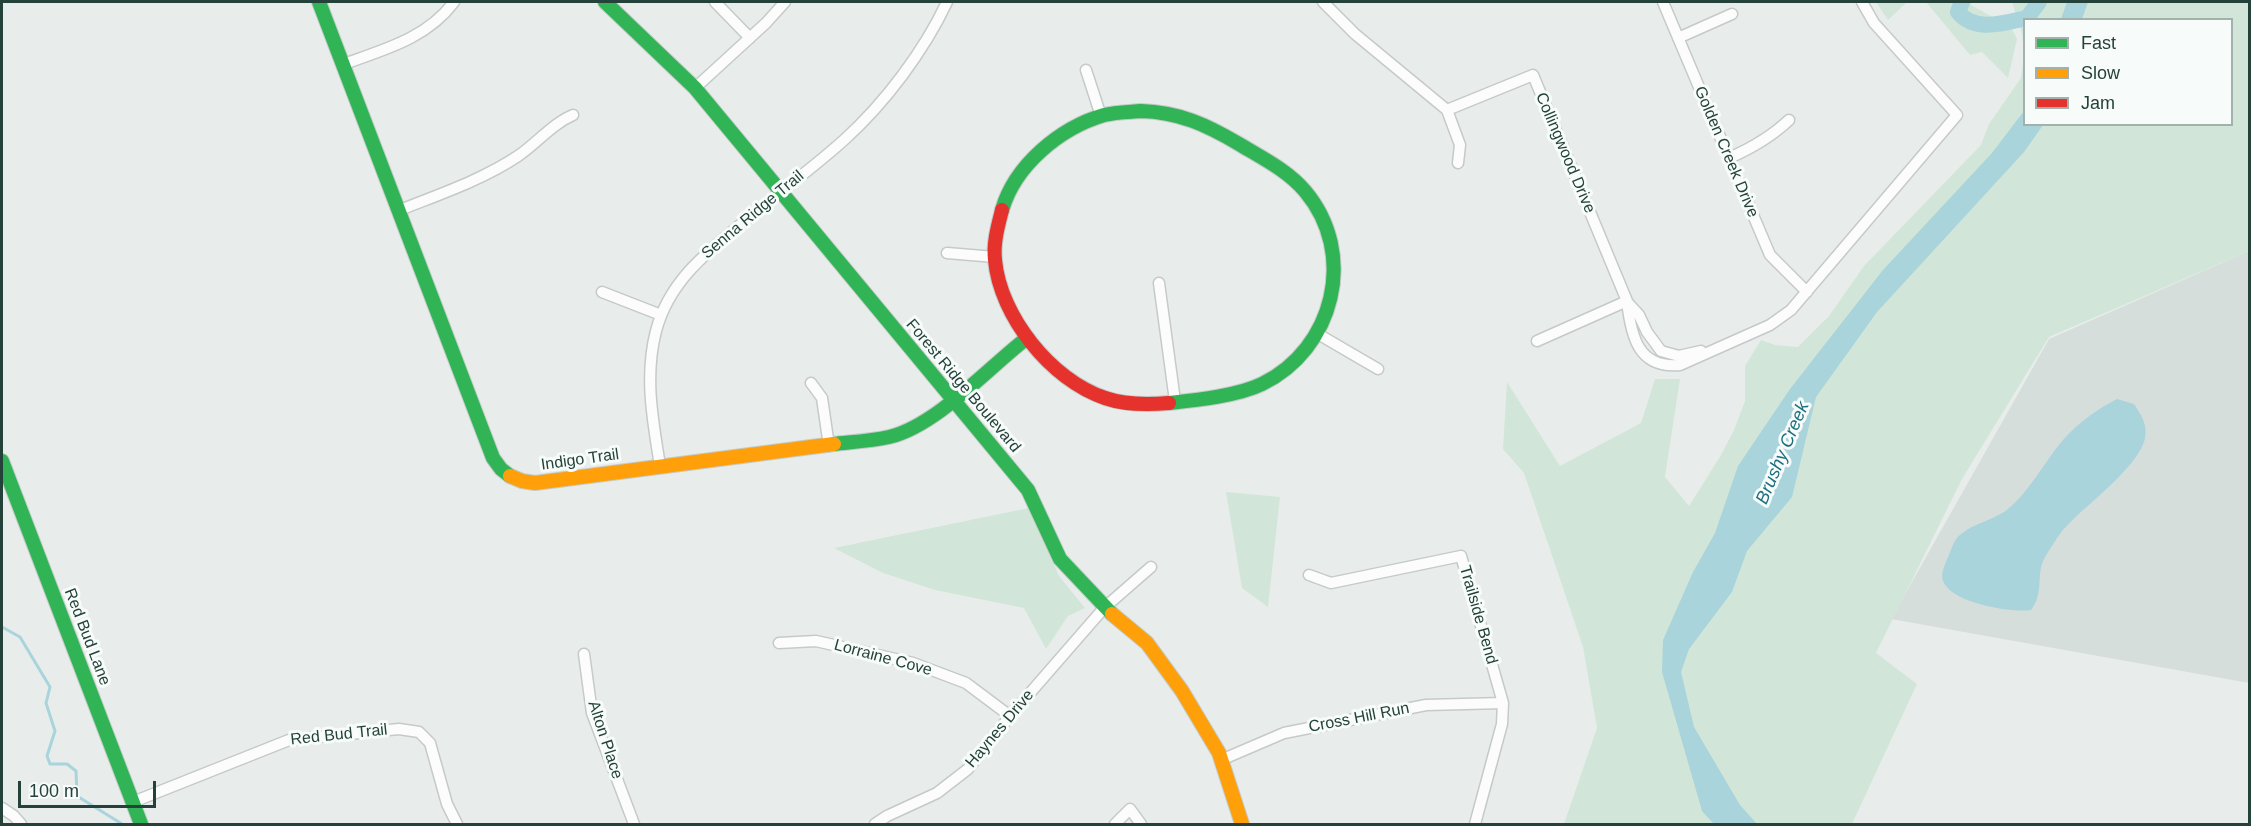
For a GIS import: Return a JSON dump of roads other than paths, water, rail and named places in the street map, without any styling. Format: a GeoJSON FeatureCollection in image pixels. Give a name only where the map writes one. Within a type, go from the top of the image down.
{"type":"FeatureCollection","features":[{"type":"Feature","properties":{"kind":"street","name":"Indigo Trail"},"geometry":{"type":"LineString","coordinates":[[319,2],[400,210],[492,458],[501,471],[517,480],[535,483],[874,441],[905,432],[932,417],[1027,338]]}},
{"type":"Feature","properties":{"kind":"street"},"geometry":{"type":"LineString","coordinates":[[344,64],[411,39],[435,22],[454,2]]}},
{"type":"Feature","properties":{"kind":"street","name":"Forest Ridge Boulevard"},"geometry":{"type":"LineString","coordinates":[[605,2],[695,88],[1028,490],[1060,559],[1104,608],[1147,643],[1182,690],[1221,760],[1242,825]]}},
{"type":"Feature","properties":{"kind":"street"},"geometry":{"type":"LineString","coordinates":[[716,2],[750,39]]}},
{"type":"Feature","properties":{"kind":"street"},"geometry":{"type":"LineString","coordinates":[[695,88],[750,39],[785,2]]}},
{"type":"Feature","properties":{"kind":"street","name":"Senna Ridge Trail"},"geometry":{"type":"LineString","coordinates":[[660,466],[649,379],[653,347],[661,315],[671,294],[690,268],[844,140],[889,92],[909,66],[947,2]]}},
{"type":"Feature","properties":{"kind":"street"},"geometry":{"type":"LineString","coordinates":[[1323,2],[1356,34],[1447,110],[1460,145],[1458,164]]}},
{"type":"Feature","properties":{"kind":"street","name":"Golden Creek Drive"},"geometry":{"type":"LineString","coordinates":[[1663,2],[1770,255],[1807,292]]}},
{"type":"Feature","properties":{"kind":"street","name":"Collingwood Drive"},"geometry":{"type":"LineString","coordinates":[[1447,110],[1533,75],[1627,302],[1630,324],[1638,345],[1648,359],[1656,363],[1665,366],[1680,365],[1770,325],[1791,310],[1957,115],[1874,22],[1862,2]]}},
{"type":"Feature","properties":{"kind":"street"},"geometry":{"type":"LineString","coordinates":[[1678,38],[1732,14]]}},
{"type":"Feature","properties":{"kind":"street"},"geometry":{"type":"LineString","coordinates":[[1086,70],[1101,116]]}},
{"type":"Feature","properties":{"kind":"street"},"geometry":{"type":"LineString","coordinates":[[1142,111],[1187,117],[1208,126],[1279,167],[1313,201],[1321,214],[1333,252],[1332,298],[1318,334],[1290,366],[1262,384],[1234,393],[1175,401],[1129,404],[1098,396],[1077,385],[1058,372],[1027,338],[1005,302],[999,286],[995,257],[997,225],[1014,183],[1046,147],[1072,129],[1101,116],[1142,111]]}},
{"type":"Feature","properties":{"kind":"street"},"geometry":{"type":"LineString","coordinates":[[400,210],[499,168],[558,123],[573,115]]}},
{"type":"Feature","properties":{"kind":"street"},"geometry":{"type":"LineString","coordinates":[[1729,158],[1752,148],[1774,134],[1789,120]]}},
{"type":"Feature","properties":{"kind":"street"},"geometry":{"type":"LineString","coordinates":[[947,253],[995,257]]}},
{"type":"Feature","properties":{"kind":"street"},"geometry":{"type":"LineString","coordinates":[[1159,283],[1175,401]]}},
{"type":"Feature","properties":{"kind":"street"},"geometry":{"type":"LineString","coordinates":[[602,292],[661,315]]}},
{"type":"Feature","properties":{"kind":"street"},"geometry":{"type":"LineString","coordinates":[[1537,340],[1627,302]]}},
{"type":"Feature","properties":{"kind":"street","name":"Collingwood Drive"},"geometry":{"type":"LineString","coordinates":[[1627,302],[1639,315],[1647,332],[1661,351],[1679,356],[1724,345]]}},
{"type":"Feature","properties":{"kind":"street"},"geometry":{"type":"LineString","coordinates":[[1318,334],[1378,369]]}},
{"type":"Feature","properties":{"kind":"street"},"geometry":{"type":"LineString","coordinates":[[811,383],[822,398],[829,446]]}},
{"type":"Feature","properties":{"kind":"street","name":"Red Bud Lane"},"geometry":{"type":"LineString","coordinates":[[2,461],[141,825]]}},
{"type":"Feature","properties":{"kind":"street","name":"Trailside Bend"},"geometry":{"type":"LineString","coordinates":[[1309,575],[1331,583],[1461,556],[1503,703],[1502,724],[1475,825]]}},
{"type":"Feature","properties":{"kind":"street","name":"Haynes Drive"},"geometry":{"type":"LineString","coordinates":[[875,825],[887,816],[937,793],[968,770],[1010,716],[1104,608],[1150,567]]}},
{"type":"Feature","properties":{"kind":"street","name":"Lorraine Cove"},"geometry":{"type":"LineString","coordinates":[[779,643],[816,641],[913,663],[966,683],[1010,716]]}},
{"type":"Feature","properties":{"kind":"street","name":"Alton Place"},"geometry":{"type":"LineString","coordinates":[[584,654],[592,712],[634,825]]}},
{"type":"Feature","properties":{"kind":"street","name":"Cross Hill Run"},"geometry":{"type":"LineString","coordinates":[[1221,760],[1284,733],[1426,705],[1503,703]]}},
{"type":"Feature","properties":{"kind":"street","name":"Red Bud Trail"},"geometry":{"type":"LineString","coordinates":[[133,802],[289,740],[386,729],[411,730],[425,736],[430,743],[447,804],[457,825]]}},
{"type":"Feature","properties":{"kind":"street"},"geometry":{"type":"LineString","coordinates":[[2,808],[14,816],[21,825]]}},
{"type":"Feature","properties":{"kind":"street"},"geometry":{"type":"LineString","coordinates":[[1115,825],[1130,809],[1141,825]]}},
{"type":"Feature","properties":{"kind":"water"},"geometry":{"type":"Polygon","coordinates":[[[2067,2],[2088,2],[2082,18],[2061,18],[2067,2]]]}},
{"type":"Feature","properties":{"kind":"water","name":"Brushy Creek"},"geometry":{"type":"Polygon","coordinates":[[[2023,112],[2023,126],[2042,126],[2024,152],[1877,312],[1816,397],[1792,497],[1747,551],[1732,592],[1689,649],[1681,672],[1694,727],[1740,805],[1757,824],[1714,824],[1702,811],[1662,672],[1663,640],[1693,572],[1715,533],[1738,466],[1790,389],[1883,270],[1992,153],[2023,112]]]}},
{"type":"Feature","properties":{"kind":"water"},"geometry":{"type":"Polygon","coordinates":[[[2117,399],[2134,404],[2137,408],[2145,427],[2144,442],[2130,465],[2063,530],[2056,540],[2042,563],[2038,597],[2031,610],[2010,610],[1982,605],[1969,601],[1948,589],[1942,578],[1943,571],[1957,538],[1969,529],[2008,509],[2024,493],[2069,434],[2088,417],[2117,399]]]}},
{"type":"Feature","properties":{"kind":"waterway"},"geometry":{"type":"LineString","coordinates":[[1962,2],[1958,12],[1973,22],[1990,25],[2023,19]]}},
{"type":"Feature","properties":{"kind":"waterway"},"geometry":{"type":"LineString","coordinates":[[2027,18],[2039,2]]}},
{"type":"Feature","properties":{"kind":"waterway"},"geometry":{"type":"LineString","coordinates":[[2,627],[20,637],[50,687],[46,703],[55,731],[47,756],[50,764],[67,764],[76,771],[77,796],[122,824]]}}]}
